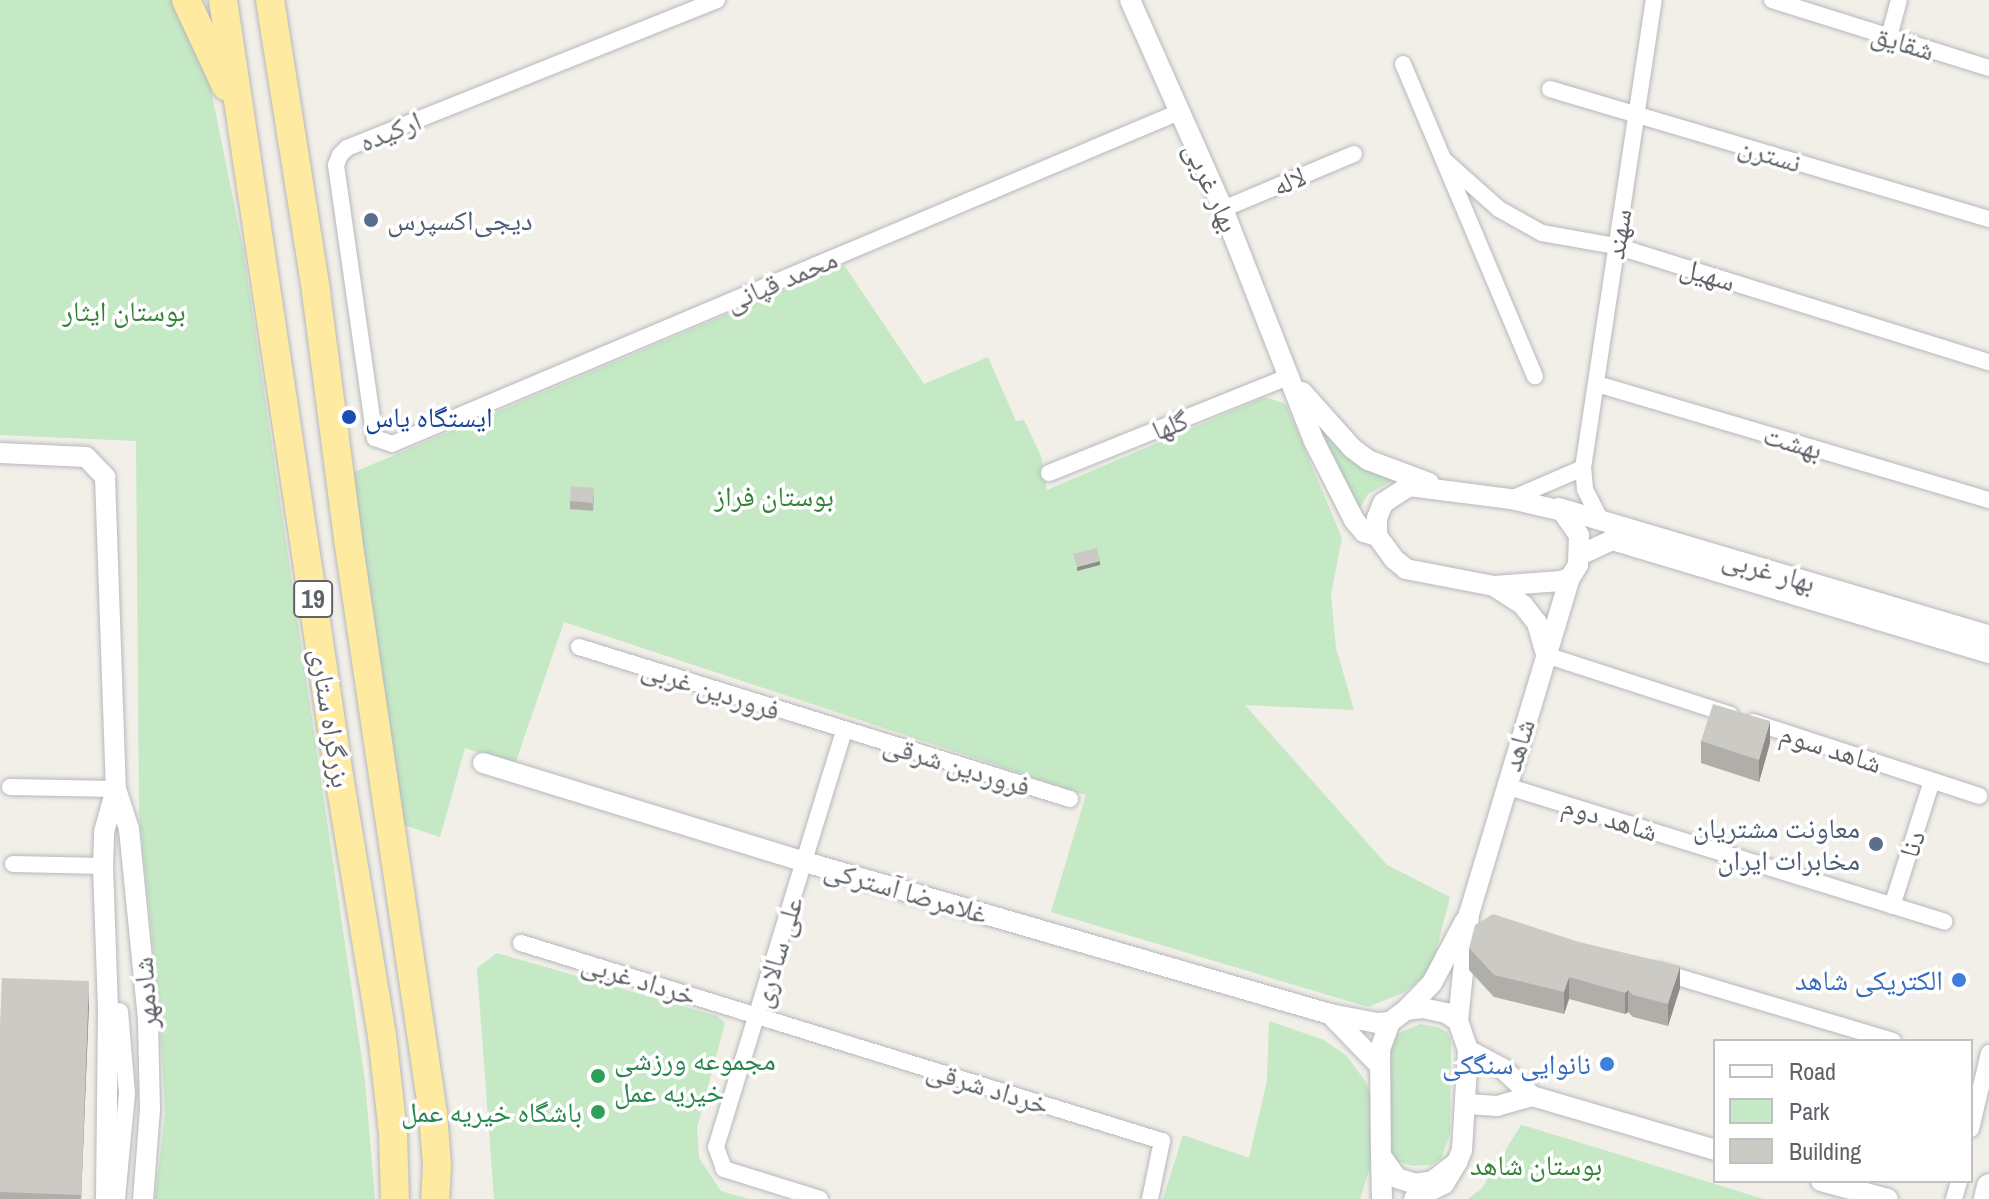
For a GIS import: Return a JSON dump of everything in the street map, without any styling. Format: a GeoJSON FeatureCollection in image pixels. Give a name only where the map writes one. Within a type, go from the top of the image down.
{"type":"FeatureCollection","features":[{"type":"Feature","properties":{"kind":"highway"},"geometry":{"type":"LineString","coordinates":[[186,0],[240,121]]}},
{"type":"Feature","properties":{"kind":"highway","name":"بزرگراه ستاری"},"geometry":{"type":"LineString","coordinates":[[223,0],[382,1035],[393,1133],[395,1199]]}},
{"type":"Feature","properties":{"kind":"highway","name":"بزرگراه ستاری"},"geometry":{"type":"LineString","coordinates":[[270,0],[316,292],[348,539],[433,1114],[436,1195]]}},
{"type":"Feature","properties":{"kind":"main road"},"geometry":{"type":"LineString","coordinates":[[1986,1199],[1989,1186]]}},
{"type":"Feature","properties":{"kind":"street","name":"ارکیده"},"geometry":{"type":"LineString","coordinates":[[382,443],[375,438],[336,165],[340,155],[347,148],[717,0]]}},
{"type":"Feature","properties":{"kind":"street","name":"بهار غربی"},"geometry":{"type":"LineString","coordinates":[[1130,0],[1223,209],[1337,490],[1364,532],[1377,536],[1394,559],[1406,569],[1494,586]]}},
{"type":"Feature","properties":{"kind":"street","name":"سهند"},"geometry":{"type":"LineString","coordinates":[[1583,468],[1654,0]]}},
{"type":"Feature","properties":{"kind":"street","name":"شقایق"},"geometry":{"type":"LineString","coordinates":[[1772,0],[1989,68]]}},
{"type":"Feature","properties":{"kind":"street"},"geometry":{"type":"LineString","coordinates":[[1889,37],[1899,0]]}},
{"type":"Feature","properties":{"kind":"street"},"geometry":{"type":"LineString","coordinates":[[1403,64],[1535,376]]}},
{"type":"Feature","properties":{"kind":"street","name":"نسترن"},"geometry":{"type":"LineString","coordinates":[[1550,89],[1989,219]]}},
{"type":"Feature","properties":{"kind":"street","name":"محمد قپانی"},"geometry":{"type":"LineString","coordinates":[[382,443],[392,444],[1179,112]]}},
{"type":"Feature","properties":{"kind":"street","name":"لاله"},"geometry":{"type":"LineString","coordinates":[[1223,209],[1354,154]]}},
{"type":"Feature","properties":{"kind":"street","name":"سهیل"},"geometry":{"type":"LineString","coordinates":[[1444,160],[1499,209],[1542,233],[1616,246],[1989,362]]}},
{"type":"Feature","properties":{"kind":"street"},"geometry":{"type":"LineString","coordinates":[[1290,376],[1352,448],[1368,460],[1445,489]]}},
{"type":"Feature","properties":{"kind":"street","name":"گلها"},"geometry":{"type":"LineString","coordinates":[[1049,473],[1290,376]]}},
{"type":"Feature","properties":{"kind":"street","name":"بهشت"},"geometry":{"type":"LineString","coordinates":[[1597,384],[1989,500]]}},
{"type":"Feature","properties":{"kind":"street","name":"شادمهر"},"geometry":{"type":"LineString","coordinates":[[0,453],[86,457],[98,465],[105,477],[109,495],[116,789],[129,829],[148,1021],[150,1109],[143,1199]]}},
{"type":"Feature","properties":{"kind":"street"},"geometry":{"type":"LineString","coordinates":[[1511,499],[1583,468],[1585,489],[1601,521]]}},
{"type":"Feature","properties":{"kind":"street"},"geometry":{"type":"LineString","coordinates":[[1377,536],[1377,518],[1383,503],[1396,492],[1409,486],[1445,489]]}},
{"type":"Feature","properties":{"kind":"street","name":"بهار غربی"},"geometry":{"type":"LineString","coordinates":[[1445,489],[1549,505],[1989,635]]}},
{"type":"Feature","properties":{"kind":"street"},"geometry":{"type":"LineString","coordinates":[[1549,505],[1562,511],[1573,522],[1579,535],[1580,555]]}},
{"type":"Feature","properties":{"kind":"street","name":"بهار غربی"},"geometry":{"type":"LineString","coordinates":[[1580,555],[1612,540],[1989,653]]}},
{"type":"Feature","properties":{"kind":"street","name":"شاهد"},"geometry":{"type":"LineString","coordinates":[[1458,1021],[1506,786],[1570,578],[1580,555]]}},
{"type":"Feature","properties":{"kind":"street"},"geometry":{"type":"LineString","coordinates":[[1494,586],[1544,584],[1570,578]]}},
{"type":"Feature","properties":{"kind":"street"},"geometry":{"type":"LineString","coordinates":[[1494,586],[1523,605],[1537,623],[1546,655]]}},
{"type":"Feature","properties":{"kind":"street","name":"فروردین غربی"},"geometry":{"type":"LineString","coordinates":[[579,647],[844,731]]}},
{"type":"Feature","properties":{"kind":"street","name":"شاهد سوم"},"geometry":{"type":"LineString","coordinates":[[1546,655],[1979,796]]}},
{"type":"Feature","properties":{"kind":"street","name":"فروردین شرقی"},"geometry":{"type":"LineString","coordinates":[[844,731],[1070,799]]}},
{"type":"Feature","properties":{"kind":"street","name":"علی سالاری"},"geometry":{"type":"LineString","coordinates":[[820,1199],[724,1169],[716,1147],[844,731]]}},
{"type":"Feature","properties":{"kind":"street","name":"غلامرضا آسترکی"},"geometry":{"type":"LineString","coordinates":[[483,763],[805,862],[1330,1014],[1398,1016],[1436,1009],[1458,1021]]}},
{"type":"Feature","properties":{"kind":"street","name":"دنا"},"geometry":{"type":"LineString","coordinates":[[1892,906],[1932,781]]}},
{"type":"Feature","properties":{"kind":"street","name":"شاهد دوم"},"geometry":{"type":"LineString","coordinates":[[1506,786],[1944,922]]}},
{"type":"Feature","properties":{"kind":"street"},"geometry":{"type":"LineString","coordinates":[[10,787],[116,789]]}},
{"type":"Feature","properties":{"kind":"street","name":"شادمهر"},"geometry":{"type":"LineString","coordinates":[[106,1199],[108,1009],[103,866],[104,832],[116,789]]}},
{"type":"Feature","properties":{"kind":"street"},"geometry":{"type":"LineString","coordinates":[[13,864],[103,866]]}},
{"type":"Feature","properties":{"kind":"street","name":"شاهد"},"geometry":{"type":"LineString","coordinates":[[1398,1016],[1432,983],[1477,916]]}},
{"type":"Feature","properties":{"kind":"street","name":"خرداد غربی"},"geometry":{"type":"LineString","coordinates":[[521,943],[758,1016]]}},
{"type":"Feature","properties":{"kind":"street"},"geometry":{"type":"LineString","coordinates":[[1634,964],[1857,1036],[1879,1039]]}},
{"type":"Feature","properties":{"kind":"street"},"geometry":{"type":"LineString","coordinates":[[117,1199],[127,1093],[126,1052],[120,1011]]}},
{"type":"Feature","properties":{"kind":"street"},"geometry":{"type":"LineString","coordinates":[[1330,1014],[1379,1065]]}},
{"type":"Feature","properties":{"kind":"street","name":"خرداد شرقی"},"geometry":{"type":"LineString","coordinates":[[758,1016],[1162,1141],[1150,1199]]}},
{"type":"Feature","properties":{"kind":"street"},"geometry":{"type":"LineString","coordinates":[[1382,1199],[1379,1065],[1383,1034],[1398,1016]]}},
{"type":"Feature","properties":{"kind":"street"},"geometry":{"type":"LineString","coordinates":[[1414,1199],[1444,1184],[1457,1162],[1467,1104],[1468,1050],[1458,1021]]}},
{"type":"Feature","properties":{"kind":"street"},"geometry":{"type":"LineString","coordinates":[[1468,1050],[1503,1069],[1532,1096],[1713,1149]]}},
{"type":"Feature","properties":{"kind":"street"},"geometry":{"type":"LineString","coordinates":[[1973,1121],[1989,1053]]}},
{"type":"Feature","properties":{"kind":"street"},"geometry":{"type":"LineString","coordinates":[[1467,1104],[1497,1106],[1532,1096]]}},
{"type":"Feature","properties":{"kind":"street"},"geometry":{"type":"LineString","coordinates":[[1381,1156],[1397,1178],[1415,1184],[1433,1181],[1457,1162]]}},
{"type":"Feature","properties":{"kind":"street"},"geometry":{"type":"LineString","coordinates":[[1828,1183],[1888,1199]]}},
{"type":"Feature","properties":{"kind":"green space","name":"بوستان ایثار"},"geometry":{"type":"Polygon","coordinates":[[[0,0],[178,0],[208,75],[243,248],[365,1080],[375,1199],[155,1199],[165,1113],[159,1003],[139,813],[136,441],[0,435],[0,0]]]}},
{"type":"Feature","properties":{"kind":"green space","name":"بوستان فراز"},"geometry":{"type":"Polygon","coordinates":[[[844,265],[924,384],[988,357],[1016,421],[1024,420],[1041,456],[1047,490],[1265,397],[1286,404],[1342,538],[1331,594],[1336,648],[1354,710],[1245,705],[1387,865],[1450,897],[1431,971],[1403,993],[1368,1007],[1051,912],[1086,795],[564,622],[515,764],[465,748],[440,837],[404,825],[352,473],[844,265]]]}},
{"type":"Feature","properties":{"kind":"green space"},"geometry":{"type":"Polygon","coordinates":[[[1307,409],[1345,453],[1395,479],[1368,494],[1356,515],[1307,409]]]}},
{"type":"Feature","properties":{"kind":"green space","name":"باشگاه خیریه عمل"},"geometry":{"type":"Polygon","coordinates":[[[497,953],[717,1016],[725,1023],[697,1128],[699,1158],[721,1191],[749,1199],[494,1199],[477,968],[497,953]]]}},
{"type":"Feature","properties":{"kind":"green space"},"geometry":{"type":"Polygon","coordinates":[[[1269,1021],[1324,1040],[1347,1056],[1365,1081],[1372,1097],[1372,1161],[1360,1199],[1163,1199],[1183,1135],[1249,1158],[1267,1081],[1269,1021]]]}},
{"type":"Feature","properties":{"kind":"green space"},"geometry":{"type":"Polygon","coordinates":[[[1420,1024],[1447,1032],[1451,1040],[1450,1134],[1441,1159],[1431,1165],[1412,1166],[1397,1161],[1389,1148],[1391,1047],[1397,1034],[1420,1024]]]}},
{"type":"Feature","properties":{"kind":"green space","name":"بوستان شاهد"},"geometry":{"type":"Polygon","coordinates":[[[1521,1125],[1764,1199],[1468,1199],[1482,1188],[1521,1125]]]}},
{"type":"Feature","properties":{"kind":"building"},"geometry":{"type":"Polygon","coordinates":[[[571,486],[594,488],[593,503],[570,501],[571,486]]]}},
{"type":"Feature","properties":{"kind":"building"},"geometry":{"type":"Polygon","coordinates":[[[1097,548],[1100,561],[1077,567],[1073,554],[1097,548]]]}},
{"type":"Feature","properties":{"kind":"building"},"geometry":{"type":"Polygon","coordinates":[[[1713,704],[1770,721],[1759,760],[1701,741],[1713,704]]]}},
{"type":"Feature","properties":{"kind":"building"},"geometry":{"type":"Polygon","coordinates":[[[1493,914],[1579,942],[1680,966],[1668,1004],[1633,995],[1628,990],[1625,993],[1569,977],[1564,992],[1494,975],[1469,948],[1475,925],[1493,914]]]}},
{"type":"Feature","properties":{"kind":"building"},"geometry":{"type":"Polygon","coordinates":[[[2,978],[89,981],[81,1195],[0,1192],[2,978]]]}},
{"type":"Feature","properties":{"kind":"place","name":"دیجی‌اکسپرس"},"geometry":{"type":"Point","coordinates":[371,220]}},
{"type":"Feature","properties":{"kind":"place","name":"ایستگاه یاس"},"geometry":{"type":"Point","coordinates":[349,417]}},
{"type":"Feature","properties":{"kind":"place","name":"معاونت مشتریان مخابرات ایران"},"geometry":{"type":"Point","coordinates":[1876,844]}},
{"type":"Feature","properties":{"kind":"place","name":"الکتریکی شاهد"},"geometry":{"type":"Point","coordinates":[1959,980]}},
{"type":"Feature","properties":{"kind":"place","name":"نانوایی سنگکی"},"geometry":{"type":"Point","coordinates":[1607,1064]}},
{"type":"Feature","properties":{"kind":"place","name":"مجموعه ورزشی خیریه عمل"},"geometry":{"type":"Point","coordinates":[598,1076]}},
{"type":"Feature","properties":{"kind":"place","name":"باشگاه خیریه عمل"},"geometry":{"type":"Point","coordinates":[598,1112]}}]}
